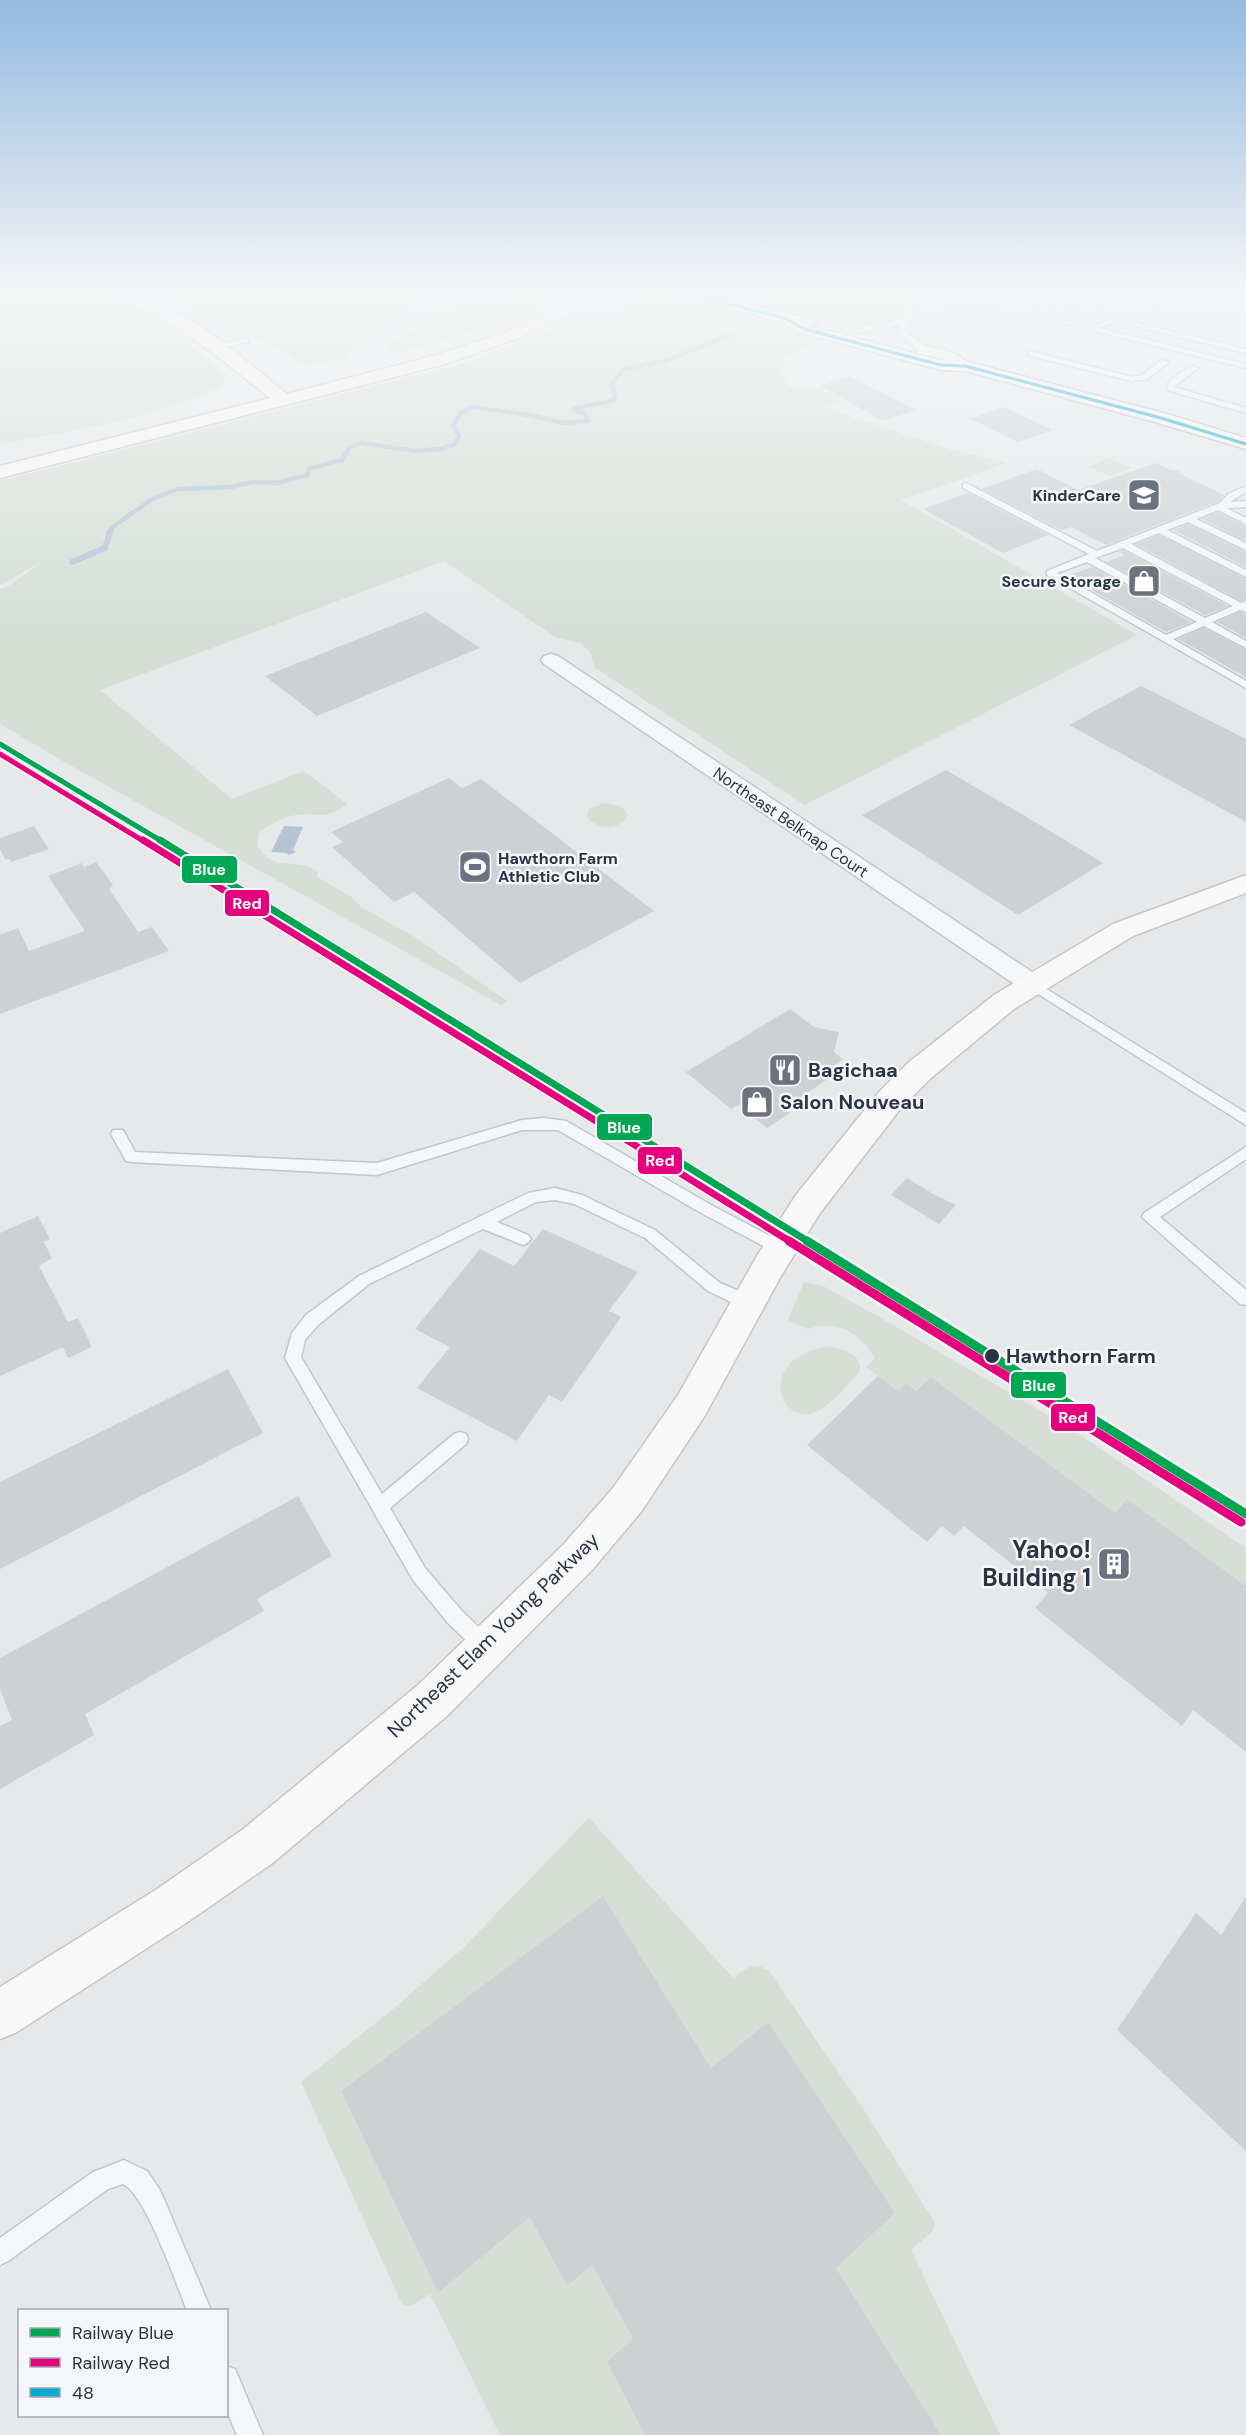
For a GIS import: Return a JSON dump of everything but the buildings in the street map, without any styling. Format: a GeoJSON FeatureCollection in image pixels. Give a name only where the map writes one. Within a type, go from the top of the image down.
{"type":"FeatureCollection","features":[{"type":"Feature","properties":{"kind":"main road"},"geometry":{"type":"LineString","coordinates":[[0,464],[230,409]]}},
{"type":"Feature","properties":{"kind":"main road"},"geometry":{"type":"LineString","coordinates":[[0,472],[236,409]]}},
{"type":"Feature","properties":{"kind":"main road"},"geometry":{"type":"LineString","coordinates":[[1126,409],[1246,444]]}},
{"type":"Feature","properties":{"kind":"main road","name":"Northeast Elam Young Parkway"},"geometry":{"type":"LineString","coordinates":[[0,2014],[163,1912],[258,1846],[433,1700],[578,1557],[627,1500],[691,1406],[780,1248],[808,1204],[890,1100],[954,1041],[1032,984],[1123,930],[1246,883]]}},
{"type":"Feature","properties":{"kind":"street","name":"Northeast Belknap Court"},"geometry":{"type":"LineString","coordinates":[[551,660],[1032,984]]}},
{"type":"Feature","properties":{"kind":"lane"},"geometry":{"type":"LineString","coordinates":[[966,486],[1246,645]]}},
{"type":"Feature","properties":{"kind":"lane"},"geometry":{"type":"LineString","coordinates":[[1220,506],[1231,496],[1246,489]]}},
{"type":"Feature","properties":{"kind":"lane"},"geometry":{"type":"LineString","coordinates":[[1246,504],[1220,506],[1050,573],[1246,685]]}},
{"type":"Feature","properties":{"kind":"lane"},"geometry":{"type":"LineString","coordinates":[[1220,506],[1246,521]]}},
{"type":"Feature","properties":{"kind":"lane"},"geometry":{"type":"LineString","coordinates":[[1188,518],[1246,547]]}},
{"type":"Feature","properties":{"kind":"lane"},"geometry":{"type":"LineString","coordinates":[[1159,530],[1246,574]]}},
{"type":"Feature","properties":{"kind":"lane"},"geometry":{"type":"LineString","coordinates":[[1122,544],[1245,606]]}},
{"type":"Feature","properties":{"kind":"lane"},"geometry":{"type":"LineString","coordinates":[[1165,639],[1245,606]]}},
{"type":"Feature","properties":{"kind":"lane"},"geometry":{"type":"LineString","coordinates":[[1032,984],[1246,1120]]}},
{"type":"Feature","properties":{"kind":"lane"},"geometry":{"type":"LineString","coordinates":[[118,1134],[131,1156],[377,1169],[522,1125],[544,1123],[561,1125],[708,1210],[780,1248]]}},
{"type":"Feature","properties":{"kind":"lane"},"geometry":{"type":"LineString","coordinates":[[1246,1152],[1149,1217],[1246,1299]]}},
{"type":"Feature","properties":{"kind":"lane"},"geometry":{"type":"LineString","coordinates":[[487,1647],[455,1617],[419,1574],[293,1358],[298,1338],[312,1320],[364,1280],[533,1197],[555,1194],[577,1199],[651,1234],[714,1287],[749,1303]]}},
{"type":"Feature","properties":{"kind":"lane"},"geometry":{"type":"LineString","coordinates":[[482,1222],[523,1239]]}},
{"type":"Feature","properties":{"kind":"lane"},"geometry":{"type":"LineString","coordinates":[[380,1506],[460,1439]]}},
{"type":"Feature","properties":{"kind":"lane"},"geometry":{"type":"LineString","coordinates":[[0,2253],[101,2181],[124,2172],[140,2179],[152,2198],[199,2309]]}},
{"type":"Feature","properties":{"kind":"lane"},"geometry":{"type":"LineString","coordinates":[[228,2383],[250,2435]]}},
{"type":"Feature","properties":{"kind":"shaded area"},"geometry":{"type":"Polygon","coordinates":[[[0,409],[163,409],[114,422],[0,444],[0,409]]]}},
{"type":"Feature","properties":{"kind":"shaded area"},"geometry":{"type":"Polygon","coordinates":[[[285,409],[826,409],[953,450],[1007,463],[901,500],[1137,635],[805,805],[594,667],[591,654],[581,643],[557,638],[444,561],[100,690],[232,799],[304,771],[347,804],[327,814],[296,815],[282,819],[260,831],[257,845],[271,860],[310,867],[318,872],[317,877],[350,896],[361,907],[413,936],[507,1001],[501,1005],[0,724],[0,589],[10,585],[43,561],[0,585],[0,481],[285,409]]]}},
{"type":"Feature","properties":{"kind":"shaded area"},"geometry":{"type":"Polygon","coordinates":[[[1108,458],[1132,468],[1110,476],[1088,467],[1108,458]]]}},
{"type":"Feature","properties":{"kind":"shaded area"},"geometry":{"type":"Polygon","coordinates":[[[604,803],[621,806],[628,815],[625,821],[606,827],[597,825],[588,819],[589,809],[604,803]]]}},
{"type":"Feature","properties":{"kind":"shaded area"},"geometry":{"type":"Polygon","coordinates":[[[804,1282],[823,1286],[1070,1428],[1246,1548],[1246,1586],[1127,1499],[1115,1513],[931,1377],[916,1391],[906,1383],[898,1391],[866,1367],[875,1358],[863,1342],[855,1336],[838,1327],[819,1326],[808,1329],[788,1320],[804,1282]]]}},
{"type":"Feature","properties":{"kind":"shaded area"},"geometry":{"type":"Polygon","coordinates":[[[828,1346],[844,1350],[854,1356],[860,1365],[860,1371],[836,1397],[820,1410],[806,1414],[794,1411],[786,1403],[781,1392],[782,1378],[789,1365],[804,1354],[828,1346]]]}},
{"type":"Feature","properties":{"kind":"shaded area"},"geometry":{"type":"Polygon","coordinates":[[[589,1818],[733,1978],[754,1966],[769,1971],[862,2107],[935,2223],[933,2231],[911,2250],[1000,2435],[941,2435],[836,2268],[895,2213],[768,2022],[711,2068],[603,1896],[341,2091],[438,2293],[530,2217],[567,2286],[592,2265],[633,2338],[607,2362],[645,2435],[500,2435],[430,2294],[411,2306],[402,2304],[301,2082],[392,2010],[464,1947],[589,1818]]]}},
{"type":"Feature","properties":{"kind":"water"},"geometry":{"type":"Polygon","coordinates":[[[284,826],[303,827],[293,850],[296,852],[289,855],[271,852],[284,826]]]}},
{"type":"Feature","properties":{"kind":"waterway"},"geometry":{"type":"LineString","coordinates":[[108,533],[115,525],[154,498],[178,489],[231,487],[252,482],[277,483],[307,475],[310,468],[342,460],[350,447],[361,443],[416,451],[440,449],[455,444],[459,436],[453,425],[460,414],[469,409]]}},
{"type":"Feature","properties":{"kind":"waterway"},"geometry":{"type":"LineString","coordinates":[[484,409],[564,423],[588,421],[585,414],[575,409]]}},
{"type":"Feature","properties":{"kind":"waterway"},"geometry":{"type":"LineString","coordinates":[[72,562],[105,548],[110,532]]}},
{"type":"Feature","properties":{"kind":"rail line","name":"Blue"},"geometry":{"type":"LineString","coordinates":[[0,744],[242,889],[1246,1514]]}},
{"type":"Feature","properties":{"kind":"rail line","name":"Red"},"geometry":{"type":"LineString","coordinates":[[0,754],[237,897],[1241,1522]]}},
{"type":"Feature","properties":{"kind":"transit line","name":"48"},"geometry":{"type":"LineString","coordinates":[[1126,409],[1246,444]]}},
{"type":"Feature","properties":{"kind":"place","name":"KinderCare"},"geometry":{"type":"Point","coordinates":[1144,495]}},
{"type":"Feature","properties":{"kind":"place","name":"Secure Storage"},"geometry":{"type":"Point","coordinates":[1144,581]}},
{"type":"Feature","properties":{"kind":"place","name":"Hawthorn Farm Athletic Club"},"geometry":{"type":"Point","coordinates":[475,867]}},
{"type":"Feature","properties":{"kind":"place","name":"Bagichaa"},"geometry":{"type":"Point","coordinates":[785,1070]}},
{"type":"Feature","properties":{"kind":"place","name":"Salon Nouveau"},"geometry":{"type":"Point","coordinates":[757,1102]}},
{"type":"Feature","properties":{"kind":"place","name":"Hawthorn Farm"},"geometry":{"type":"Point","coordinates":[992,1356]}},
{"type":"Feature","properties":{"kind":"place","name":"Yahoo! Building 1"},"geometry":{"type":"Point","coordinates":[1114,1564]}}]}
